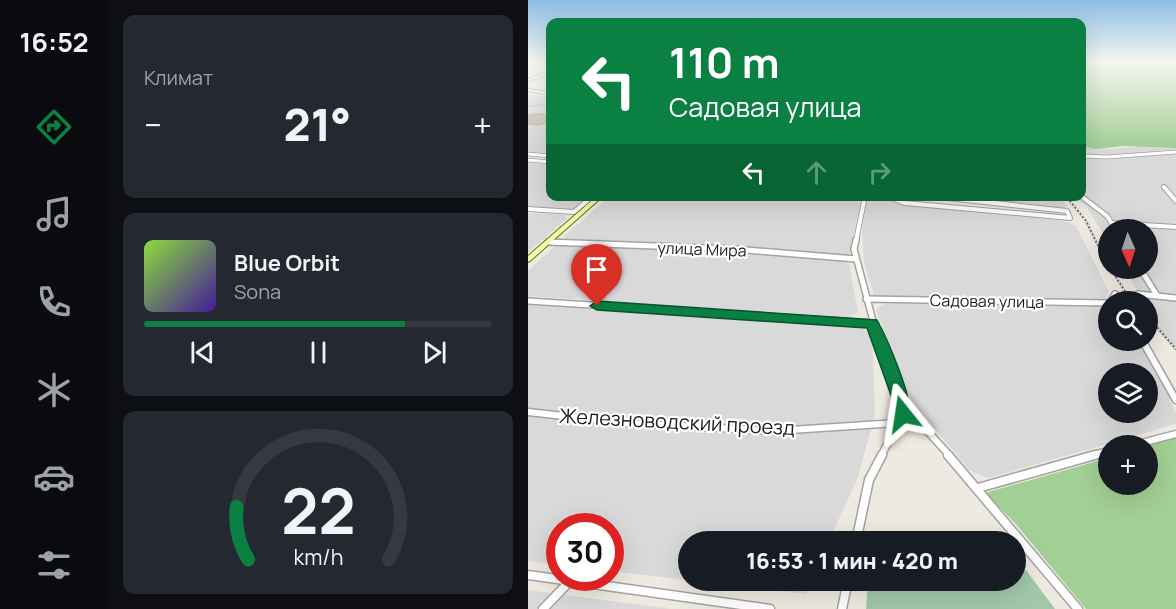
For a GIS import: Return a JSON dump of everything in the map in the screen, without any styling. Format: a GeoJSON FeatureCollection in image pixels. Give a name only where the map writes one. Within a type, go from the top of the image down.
{"type":"FeatureCollection","features":[{"type":"Feature","properties":{"kind":"main road"},"geometry":{"type":"LineString","coordinates":[[528,260],[595,201]]}},
{"type":"Feature","properties":{"kind":"street"},"geometry":{"type":"LineString","coordinates":[[530,90],[546,93]]}},
{"type":"Feature","properties":{"kind":"street"},"geometry":{"type":"LineString","coordinates":[[1086,156],[1107,157],[1176,152]]}},
{"type":"Feature","properties":{"kind":"street"},"geometry":{"type":"LineString","coordinates":[[528,154],[546,156]]}},
{"type":"Feature","properties":{"kind":"street"},"geometry":{"type":"LineString","coordinates":[[528,160],[546,162]]}},
{"type":"Feature","properties":{"kind":"street"},"geometry":{"type":"LineString","coordinates":[[1164,187],[1176,201]]}},
{"type":"Feature","properties":{"kind":"street"},"geometry":{"type":"LineString","coordinates":[[1168,193],[1176,193]]}},
{"type":"Feature","properties":{"kind":"street"},"geometry":{"type":"LineString","coordinates":[[1086,200],[1107,219]]}},
{"type":"Feature","properties":{"kind":"street"},"geometry":{"type":"LineString","coordinates":[[528,210],[574,212],[587,201]]}},
{"type":"Feature","properties":{"kind":"street"},"geometry":{"type":"LineString","coordinates":[[858,531],[869,480],[903,414],[900,398],[872,323],[854,249],[864,201]]}},
{"type":"Feature","properties":{"kind":"street"},"geometry":{"type":"LineString","coordinates":[[900,201],[1070,218],[1067,211],[976,201]]}},
{"type":"Feature","properties":{"kind":"street"},"geometry":{"type":"LineString","coordinates":[[1158,226],[1176,227]]}},
{"type":"Feature","properties":{"kind":"street","name":"улица Мира"},"geometry":{"type":"LineString","coordinates":[[548,242],[734,249],[856,258]]}},
{"type":"Feature","properties":{"kind":"street"},"geometry":{"type":"LineString","coordinates":[[1158,294],[1176,298]]}},
{"type":"Feature","properties":{"kind":"street","name":"Садовая улица"},"geometry":{"type":"LineString","coordinates":[[866,299],[1098,300]]}},
{"type":"Feature","properties":{"kind":"street"},"geometry":{"type":"LineString","coordinates":[[528,301],[872,323]]}},
{"type":"Feature","properties":{"kind":"street"},"geometry":{"type":"LineString","coordinates":[[1148,351],[1176,400]]}},
{"type":"Feature","properties":{"kind":"street","name":"Железноводский проезд"},"geometry":{"type":"LineString","coordinates":[[528,412],[626,423],[775,431],[897,423]]}},
{"type":"Feature","properties":{"kind":"street"},"geometry":{"type":"LineString","coordinates":[[903,414],[919,422],[978,488],[1078,609]]}},
{"type":"Feature","properties":{"kind":"street"},"geometry":{"type":"LineString","coordinates":[[1158,439],[1176,434]]}},
{"type":"Feature","properties":{"kind":"street"},"geometry":{"type":"LineString","coordinates":[[978,488],[1098,454]]}},
{"type":"Feature","properties":{"kind":"street"},"geometry":{"type":"LineString","coordinates":[[528,575],[546,578]]}},
{"type":"Feature","properties":{"kind":"street"},"geometry":{"type":"LineString","coordinates":[[624,589],[770,609]]}},
{"type":"Feature","properties":{"kind":"street"},"geometry":{"type":"LineString","coordinates":[[543,609],[560,591]]}},
{"type":"Feature","properties":{"kind":"street"},"geometry":{"type":"LineString","coordinates":[[842,609],[846,591]]}},
{"type":"Feature","properties":{"kind":"shaded area"},"geometry":{"type":"Polygon","coordinates":[[[546,96],[546,153],[528,151],[528,97],[546,96]]]}},
{"type":"Feature","properties":{"kind":"shaded area"},"geometry":{"type":"Polygon","coordinates":[[[1086,146],[1110,149],[1142,146],[1176,148],[1176,348],[1163,336],[1158,327],[1158,291],[1137,291],[1130,279],[1158,279],[1158,219],[1098,219],[1098,225],[1086,206],[1079,201],[1086,201],[1086,146]]]}},
{"type":"Feature","properties":{"kind":"shaded area"},"geometry":{"type":"Polygon","coordinates":[[[528,163],[546,165],[546,201],[586,201],[578,208],[567,211],[528,208],[528,163]]]}},
{"type":"Feature","properties":{"kind":"shaded area"},"geometry":{"type":"Polygon","coordinates":[[[604,201],[860,202],[850,254],[843,256],[629,241],[594,243],[567,240],[564,236],[604,201]]]}},
{"type":"Feature","properties":{"kind":"shaded area"},"geometry":{"type":"Polygon","coordinates":[[[867,201],[893,201],[902,204],[1064,221],[1076,226],[1098,270],[1098,279],[1102,279],[1108,291],[1098,291],[1098,299],[874,296],[864,262],[862,229],[867,201]]]}},
{"type":"Feature","properties":{"kind":"shaded area"},"geometry":{"type":"Polygon","coordinates":[[[982,201],[1063,201],[1067,206],[1061,209],[982,201]]]}},
{"type":"Feature","properties":{"kind":"shaded area"},"geometry":{"type":"Polygon","coordinates":[[[531,213],[565,215],[567,219],[528,252],[528,215],[531,213]]]}},
{"type":"Feature","properties":{"kind":"shaded area"},"geometry":{"type":"Polygon","coordinates":[[[564,244],[729,251],[843,259],[849,264],[858,312],[849,317],[528,296],[528,271],[555,246],[564,244]]]}},
{"type":"Feature","properties":{"kind":"shaded area"},"geometry":{"type":"Polygon","coordinates":[[[886,303],[1098,307],[1098,351],[1146,351],[1153,363],[1098,363],[1098,423],[1158,423],[1158,374],[1176,413],[1176,424],[1138,435],[1098,435],[1098,446],[988,478],[969,470],[912,401],[876,310],[886,303]]]}},
{"type":"Feature","properties":{"kind":"shaded area"},"geometry":{"type":"Polygon","coordinates":[[[528,305],[862,328],[872,336],[875,414],[858,477],[834,531],[678,531],[678,579],[624,573],[624,513],[546,513],[546,563],[528,561],[528,305]]]}},
{"type":"Feature","properties":{"kind":"shaded area"},"geometry":{"type":"Polygon","coordinates":[[[528,590],[671,609],[528,609],[528,590]]]}},
{"type":"Feature","properties":{"kind":"shaded area"},"geometry":{"type":"Polygon","coordinates":[[[780,591],[807,591],[806,594],[780,591]]]}},
{"type":"Feature","properties":{"kind":"green space"},"geometry":{"type":"Polygon","coordinates":[[[1086,90],[1176,90],[1176,148],[1124,146],[1095,149],[1086,147],[1086,90]]]}},
{"type":"Feature","properties":{"kind":"green space"},"geometry":{"type":"Polygon","coordinates":[[[1176,438],[1176,609],[1086,609],[1026,536],[1026,531],[1022,531],[985,493],[1098,461],[1098,495],[1158,495],[1158,443],[1176,438]]]}},
{"type":"Feature","properties":{"kind":"green space"},"geometry":{"type":"Polygon","coordinates":[[[1026,570],[1055,609],[866,609],[867,591],[1026,591],[1026,570]]]}},
{"type":"Feature","properties":{"kind":"building"},"geometry":{"type":"Polygon","coordinates":[[[528,115],[546,115],[546,122],[539,125],[528,124],[528,115]]]}},
{"type":"Feature","properties":{"kind":"waterway"},"geometry":{"type":"LineString","coordinates":[[528,106],[546,105]]}},
{"type":"Feature","properties":{"kind":"railway"},"geometry":{"type":"LineString","coordinates":[[1070,201],[1086,221],[1098,246]]}},
{"type":"Feature","properties":{"kind":"railway"},"geometry":{"type":"LineString","coordinates":[[1117,279],[1125,291]]}},
{"type":"Feature","properties":{"kind":"railway"},"geometry":{"type":"LineString","coordinates":[[1158,328],[1176,349]]}},
{"type":"Feature","properties":{"kind":"route"},"geometry":{"type":"LineString","coordinates":[[597,306],[872,323],[900,398],[903,414]]}}]}
